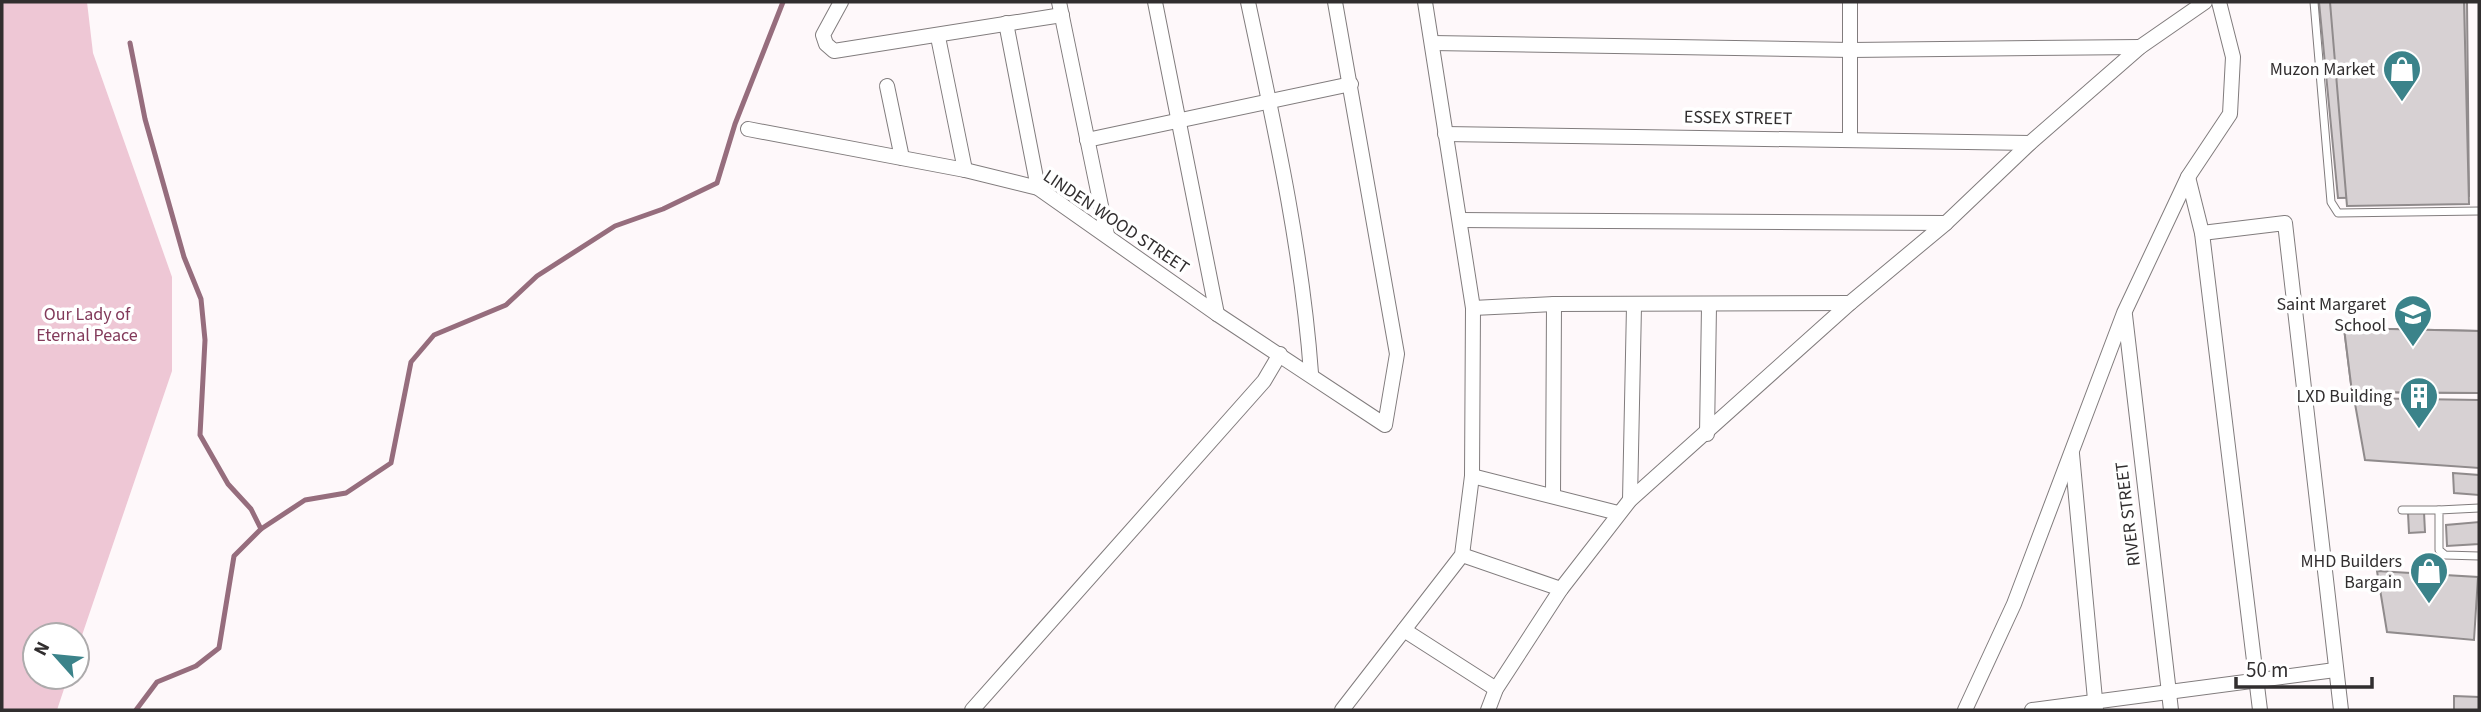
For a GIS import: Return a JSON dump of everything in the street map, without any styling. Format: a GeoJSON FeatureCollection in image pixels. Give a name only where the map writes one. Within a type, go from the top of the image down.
{"type":"FeatureCollection","features":[{"type":"Feature","properties":{"kind":"street"},"geometry":{"type":"LineString","coordinates":[[841,2],[823,35],[826,44],[834,51],[938,37],[1061,8],[1107,235]]}},
{"type":"Feature","properties":{"kind":"street"},"geometry":{"type":"LineString","coordinates":[[1155,2],[1217,314]]}},
{"type":"Feature","properties":{"kind":"street"},"geometry":{"type":"LineString","coordinates":[[1248,2],[1269,102],[1307,325],[1311,373]]}},
{"type":"Feature","properties":{"kind":"street"},"geometry":{"type":"LineString","coordinates":[[1087,140],[1351,84],[1335,2]]}},
{"type":"Feature","properties":{"kind":"street"},"geometry":{"type":"LineString","coordinates":[[1342,710],[1462,555],[1472,476],[1473,308],[1425,2]]}},
{"type":"Feature","properties":{"kind":"street"},"geometry":{"type":"LineString","coordinates":[[1850,2],[1850,138]]}},
{"type":"Feature","properties":{"kind":"street"},"geometry":{"type":"LineString","coordinates":[[1488,710],[1496,689],[1561,589],[1630,500],[1850,303],[1946,223],[2031,143],[2140,47],[2205,2]]}},
{"type":"Feature","properties":{"kind":"street"},"geometry":{"type":"LineString","coordinates":[[1965,710],[2014,604],[2124,313],[2188,177],[2230,114],[2234,57],[2219,2]]}},
{"type":"Feature","properties":{"kind":"street"},"geometry":{"type":"LineString","coordinates":[[1006,23],[1038,188]]}},
{"type":"Feature","properties":{"kind":"street"},"geometry":{"type":"LineString","coordinates":[[938,37],[965,170]]}},
{"type":"Feature","properties":{"kind":"street"},"geometry":{"type":"LineString","coordinates":[[1432,43],[1851,50],[2140,47]]}},
{"type":"Feature","properties":{"kind":"street","name":"LINDEN WOOD STREET"},"geometry":{"type":"LineString","coordinates":[[748,129],[965,170],[1038,188],[1217,314],[1311,373],[1385,425],[1397,354],[1351,84]]}},
{"type":"Feature","properties":{"kind":"street"},"geometry":{"type":"LineString","coordinates":[[887,86],[902,158]]}},
{"type":"Feature","properties":{"kind":"street","name":"ESSEX STREET"},"geometry":{"type":"LineString","coordinates":[[1445,135],[1850,138],[2031,143]]}},
{"type":"Feature","properties":{"kind":"street"},"geometry":{"type":"LineString","coordinates":[[2188,177],[2202,233],[2260,710]]}},
{"type":"Feature","properties":{"kind":"street"},"geometry":{"type":"LineString","coordinates":[[1460,220],[1946,223]]}},
{"type":"Feature","properties":{"kind":"street"},"geometry":{"type":"LineString","coordinates":[[2202,233],[2285,223],[2341,710]]}},
{"type":"Feature","properties":{"kind":"street"},"geometry":{"type":"LineString","coordinates":[[1473,308],[1554,304],[1709,306],[1850,303]]}},
{"type":"Feature","properties":{"kind":"street"},"geometry":{"type":"LineString","coordinates":[[1553,496],[1554,304]]}},
{"type":"Feature","properties":{"kind":"street"},"geometry":{"type":"LineString","coordinates":[[1630,500],[1634,306]]}},
{"type":"Feature","properties":{"kind":"street"},"geometry":{"type":"LineString","coordinates":[[1706,434],[1709,306]]}},
{"type":"Feature","properties":{"kind":"street","name":"RIVER STREET"},"geometry":{"type":"LineString","coordinates":[[2124,313],[2171,710]]}},
{"type":"Feature","properties":{"kind":"street"},"geometry":{"type":"LineString","coordinates":[[972,710],[1264,381],[1280,354]]}},
{"type":"Feature","properties":{"kind":"street"},"geometry":{"type":"LineString","coordinates":[[2071,449],[2096,707]]}},
{"type":"Feature","properties":{"kind":"street"},"geometry":{"type":"LineString","coordinates":[[1472,476],[1618,513]]}},
{"type":"Feature","properties":{"kind":"street"},"geometry":{"type":"LineString","coordinates":[[1462,555],[1561,589]]}},
{"type":"Feature","properties":{"kind":"street"},"geometry":{"type":"LineString","coordinates":[[1404,631],[1496,689]]}},
{"type":"Feature","properties":{"kind":"street"},"geometry":{"type":"LineString","coordinates":[[2032,710],[2096,707],[2168,693],[2335,670]]}},
{"type":"Feature","properties":{"kind":"lane"},"geometry":{"type":"LineString","coordinates":[[2314,2],[2332,202],[2338,213],[2479,211]]}},
{"type":"Feature","properties":{"kind":"lane"},"geometry":{"type":"LineString","coordinates":[[2402,510],[2479,508]]}},
{"type":"Feature","properties":{"kind":"lane"},"geometry":{"type":"LineString","coordinates":[[2439,510],[2439,550],[2445,555],[2479,556]]}},
{"type":"Feature","properties":{"kind":"green space","name":"Our Lady of Eternal Peace"},"geometry":{"type":"Polygon","coordinates":[[[2,2],[87,2],[93,53],[172,277],[172,371],[87,621],[21,621],[21,691],[63,691],[57,710],[2,710],[2,2]]]}},
{"type":"Feature","properties":{"kind":"building","name":"Muzon Market"},"geometry":{"type":"Polygon","coordinates":[[[2319,2],[2467,2],[2469,196],[2338,198],[2319,2]]]}},
{"type":"Feature","properties":{"kind":"building","name":"Muzon Market"},"geometry":{"type":"Polygon","coordinates":[[[2330,2],[2464,2],[2469,204],[2347,206],[2330,2]]]}},
{"type":"Feature","properties":{"kind":"building","name":"Saint Margaret School"},"geometry":{"type":"Polygon","coordinates":[[[2344,328],[2479,331],[2479,393],[2352,392],[2344,328]]]}},
{"type":"Feature","properties":{"kind":"building","name":"Saint Margaret School"},"geometry":{"type":"Polygon","coordinates":[[[2344,328],[2479,331],[2479,393],[2352,392],[2344,328]]]}},
{"type":"Feature","properties":{"kind":"building","name":"LXD Building"},"geometry":{"type":"Polygon","coordinates":[[[2354,398],[2479,400],[2479,468],[2365,460],[2354,398]]]}},
{"type":"Feature","properties":{"kind":"building"},"geometry":{"type":"Polygon","coordinates":[[[2453,473],[2479,475],[2479,495],[2454,493],[2453,473]]]}},
{"type":"Feature","properties":{"kind":"building"},"geometry":{"type":"Polygon","coordinates":[[[2424,512],[2425,532],[2409,533],[2408,513],[2424,512]]]}},
{"type":"Feature","properties":{"kind":"building"},"geometry":{"type":"Polygon","coordinates":[[[2479,522],[2479,544],[2447,546],[2446,525],[2479,522]]]}},
{"type":"Feature","properties":{"kind":"building","name":"MHD Builders Bargain"},"geometry":{"type":"Polygon","coordinates":[[[2377,571],[2478,577],[2474,640],[2387,632],[2377,571]]]}},
{"type":"Feature","properties":{"kind":"building"},"geometry":{"type":"Polygon","coordinates":[[[2454,696],[2479,697],[2479,710],[2454,710],[2454,696]]]}},
{"type":"Feature","properties":{"kind":"waterway"},"geometry":{"type":"LineString","coordinates":[[136,710],[157,682],[196,666],[219,648],[234,556],[261,529],[305,500],[346,493],[391,463],[411,362],[434,335],[506,305],[537,276],[615,226],[663,209],[717,183],[735,124],[783,2]]}},
{"type":"Feature","properties":{"kind":"waterway"},"geometry":{"type":"LineString","coordinates":[[130,43],[145,119],[184,257],[201,299],[205,340],[200,435],[228,484],[251,509],[261,529]]}},
{"type":"Feature","properties":{"kind":"place","name":"Muzon Market"},"geometry":{"type":"Point","coordinates":[2402,103]}},
{"type":"Feature","properties":{"kind":"place","name":"Saint Margaret School"},"geometry":{"type":"Point","coordinates":[2413,348]}},
{"type":"Feature","properties":{"kind":"place","name":"LXD Building"},"geometry":{"type":"Point","coordinates":[2419,430]}},
{"type":"Feature","properties":{"kind":"place","name":"MHD Builders Bargain"},"geometry":{"type":"Point","coordinates":[2429,605]}}]}
